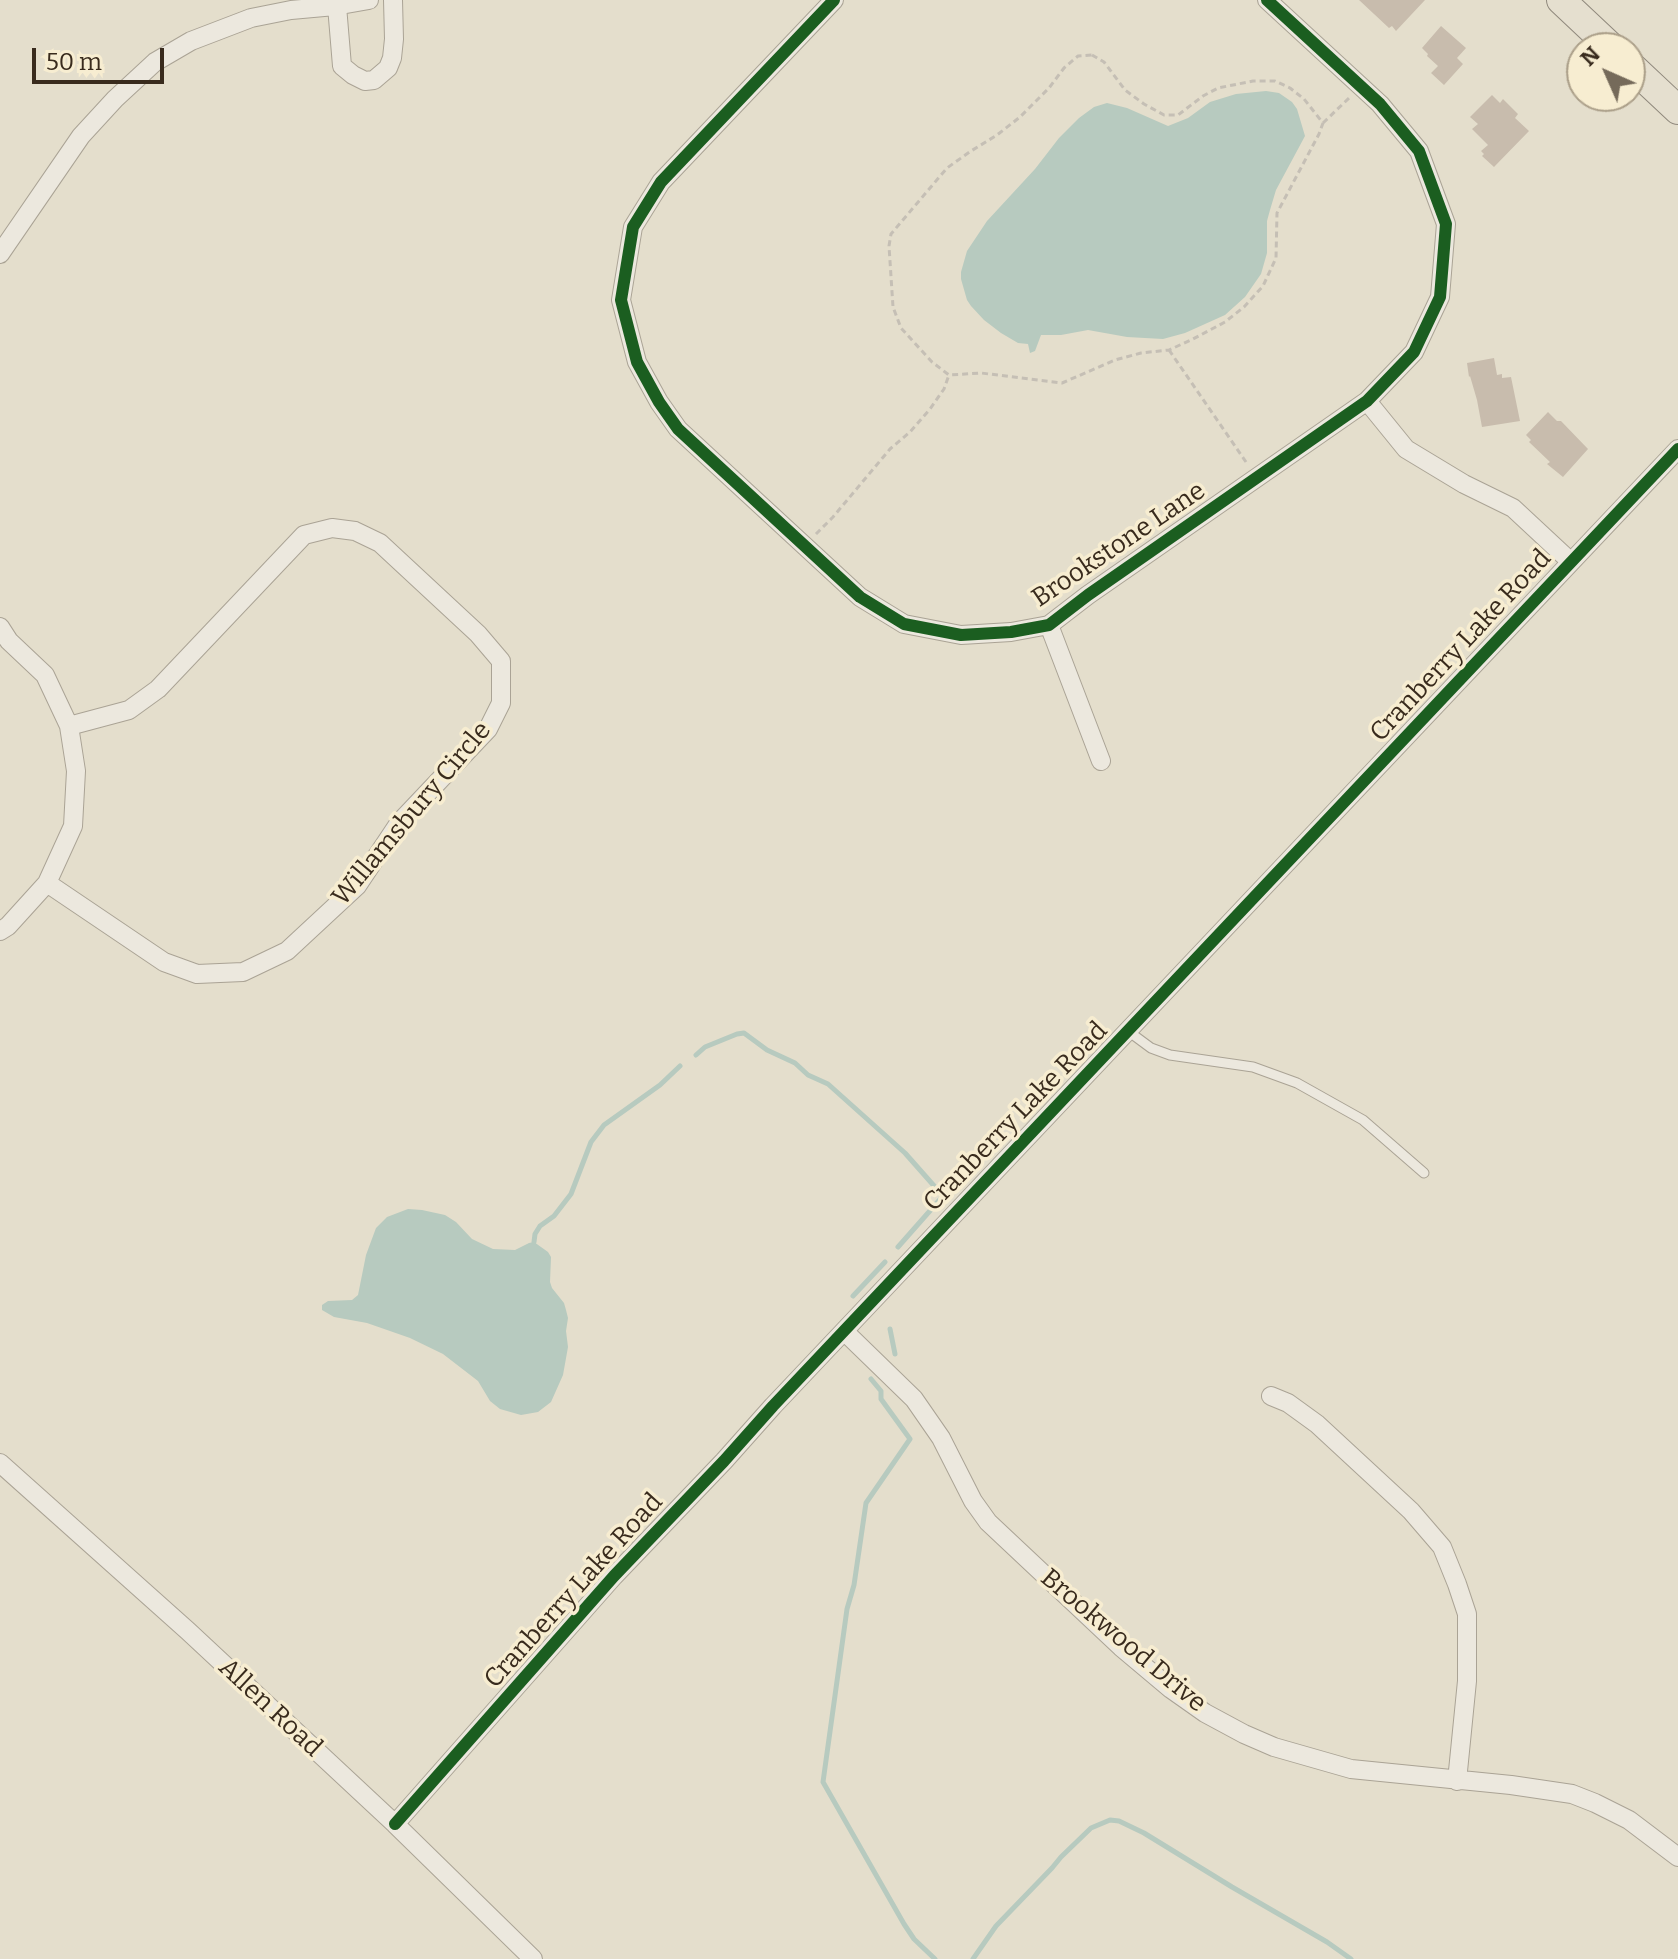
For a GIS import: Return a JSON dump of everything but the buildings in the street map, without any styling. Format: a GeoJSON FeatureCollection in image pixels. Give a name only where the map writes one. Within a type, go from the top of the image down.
{"type":"FeatureCollection","features":[{"type":"Feature","properties":{"kind":"main road"},"geometry":{"type":"LineString","coordinates":[[1561,0],[1595,32]]}},
{"type":"Feature","properties":{"kind":"main road"},"geometry":{"type":"LineString","coordinates":[[1646,80],[1678,110]]}},
{"type":"Feature","properties":{"kind":"street"},"geometry":{"type":"LineString","coordinates":[[0,253],[81,136],[155,62],[191,41],[251,18],[369,0]]}},
{"type":"Feature","properties":{"kind":"street"},"geometry":{"type":"LineString","coordinates":[[337,6],[342,66],[365,81],[374,80],[388,68],[392,58],[393,0]]}},
{"type":"Feature","properties":{"kind":"street","name":"Brookstone Lane"},"geometry":{"type":"LineString","coordinates":[[834,0],[661,182],[633,227],[621,300],[637,362],[678,429],[860,597],[904,624],[961,635],[1011,632],[1049,625],[1367,401],[1414,352],[1440,297],[1446,224],[1419,151],[1380,104],[1267,0]]}},
{"type":"Feature","properties":{"kind":"street"},"geometry":{"type":"LineString","coordinates":[[1367,401],[1406,449],[1464,484],[1513,508],[1571,562]]}},
{"type":"Feature","properties":{"kind":"street","name":"Cranberry Lake Road"},"geometry":{"type":"LineString","coordinates":[[395,1824],[614,1576],[1678,449]]}},
{"type":"Feature","properties":{"kind":"street","name":"Willamsbury Circle"},"geometry":{"type":"LineString","coordinates":[[47,883],[164,962],[197,974],[243,972],[287,951],[357,886],[399,823],[488,729],[501,703],[501,661],[478,634],[380,543],[355,531],[332,528],[304,535],[158,689],[129,710],[69,726]]}},
{"type":"Feature","properties":{"kind":"street"},"geometry":{"type":"LineString","coordinates":[[1049,625],[1101,761]]}},
{"type":"Feature","properties":{"kind":"street"},"geometry":{"type":"LineString","coordinates":[[0,627],[9,641],[45,675],[69,726],[76,771],[73,826],[47,883],[0,931]]}},
{"type":"Feature","properties":{"kind":"street","name":"Brookwood Drive"},"geometry":{"type":"LineString","coordinates":[[844,1331],[914,1399],[941,1438],[973,1501],[988,1522],[1121,1647],[1205,1713],[1274,1747],[1351,1769],[1572,1794],[1629,1820],[1678,1857]]}},
{"type":"Feature","properties":{"kind":"street"},"geometry":{"type":"LineString","coordinates":[[1271,1396],[1288,1403],[1317,1424],[1411,1511],[1442,1547],[1467,1614],[1467,1681],[1457,1781]]}},
{"type":"Feature","properties":{"kind":"street","name":"Allen Road"},"geometry":{"type":"LineString","coordinates":[[0,1463],[188,1631],[395,1824],[533,1959]]}},
{"type":"Feature","properties":{"kind":"lane"},"geometry":{"type":"LineString","coordinates":[[1128,1031],[1151,1048],[1170,1055],[1253,1067],[1297,1083],[1363,1120],[1424,1173]]}},
{"type":"Feature","properties":{"kind":"path"},"geometry":{"type":"LineString","coordinates":[[1323,123],[1304,99],[1275,81],[1253,81],[1218,88],[1178,115],[1164,115],[1125,90],[1104,62],[1092,55],[1078,56],[1020,117],[947,168],[891,234],[893,307],[901,328],[932,362],[949,375],[981,373],[1062,383],[1115,360],[1169,350],[1193,339],[1225,322],[1263,286],[1276,258],[1277,213],[1323,123],[1361,86]]}},
{"type":"Feature","properties":{"kind":"path"},"geometry":{"type":"LineString","coordinates":[[1169,350],[1256,477]]}},
{"type":"Feature","properties":{"kind":"path"},"geometry":{"type":"LineString","coordinates":[[804,545],[930,409],[944,389],[949,375]]}},
{"type":"Feature","properties":{"kind":"shaded area"},"geometry":{"type":"Polygon","coordinates":[[[1279,93],[1292,102],[1305,136],[1276,190],[1267,221],[1267,253],[1261,274],[1245,297],[1225,315],[1163,339],[1088,330],[1041,335],[1035,351],[1030,353],[1028,344],[1018,343],[1001,333],[971,306],[961,279],[967,251],[987,221],[1059,138],[1094,107],[1107,103],[1127,108],[1168,126],[1188,118],[1210,102],[1236,94],[1279,93]]]}},
{"type":"Feature","properties":{"kind":"shaded area"},"geometry":{"type":"Polygon","coordinates":[[[408,1209],[445,1215],[472,1239],[493,1249],[515,1250],[534,1242],[548,1252],[551,1257],[550,1282],[564,1303],[568,1318],[568,1347],[563,1375],[551,1402],[538,1412],[521,1415],[500,1409],[490,1401],[478,1381],[443,1354],[410,1338],[367,1323],[334,1317],[322,1310],[322,1305],[328,1301],[352,1300],[358,1295],[366,1255],[376,1228],[387,1217],[408,1209]]]}},
{"type":"Feature","properties":{"kind":"waterway"},"geometry":{"type":"LineString","coordinates":[[696,1055],[705,1047],[744,1033],[767,1050],[795,1063],[808,1075],[828,1084],[905,1153],[943,1196],[898,1247]]}},
{"type":"Feature","properties":{"kind":"waterway"},"geometry":{"type":"LineString","coordinates":[[534,1242],[540,1226],[554,1216],[571,1194],[591,1142],[604,1125],[660,1085],[680,1066]]}},
{"type":"Feature","properties":{"kind":"waterway"},"geometry":{"type":"LineString","coordinates":[[853,1296],[885,1262]]}},
{"type":"Feature","properties":{"kind":"waterway"},"geometry":{"type":"LineString","coordinates":[[890,1329],[895,1354]]}},
{"type":"Feature","properties":{"kind":"waterway"},"geometry":{"type":"LineString","coordinates":[[871,1379],[881,1391],[881,1399],[910,1439],[866,1503],[854,1585],[847,1609],[823,1782],[904,1924],[914,1939],[935,1959]]}},
{"type":"Feature","properties":{"kind":"waterway"},"geometry":{"type":"LineString","coordinates":[[973,1959],[996,1926],[1061,1857],[1091,1828],[1110,1820],[1144,1833],[1351,1959]]}},
{"type":"Feature","properties":{"kind":"cycle path"},"geometry":{"type":"LineString","coordinates":[[834,0],[661,182],[633,227],[621,300],[637,362],[678,429],[860,597],[904,624],[961,635],[1011,632],[1049,625],[1367,401],[1414,352],[1440,297],[1446,224],[1419,151],[1380,104],[1267,0]]}},
{"type":"Feature","properties":{"kind":"cycle path"},"geometry":{"type":"LineString","coordinates":[[395,1824],[614,1576],[1678,449]]}}]}
